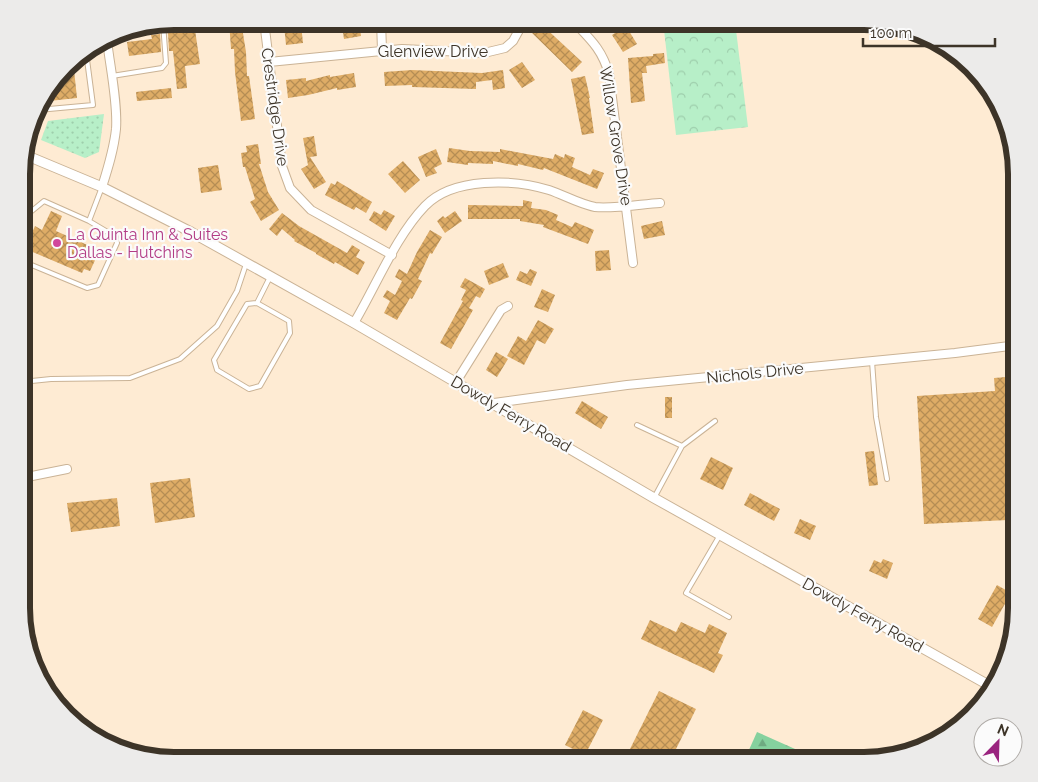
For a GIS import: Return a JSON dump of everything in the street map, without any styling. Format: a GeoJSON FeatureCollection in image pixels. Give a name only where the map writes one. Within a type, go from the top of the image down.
{"type":"FeatureCollection","features":[{"type":"Feature","properties":{"kind":"street","name":"Crestridge Drive"},"geometry":{"type":"LineString","coordinates":[[265,30],[282,166],[290,188],[311,210],[392,255]]}},
{"type":"Feature","properties":{"kind":"street"},"geometry":{"type":"LineString","coordinates":[[381,30],[382,50]]}},
{"type":"Feature","properties":{"kind":"street","name":"Glenview Drive"},"geometry":{"type":"LineString","coordinates":[[269,62],[402,49],[490,52],[505,48],[513,41],[519,30]]}},
{"type":"Feature","properties":{"kind":"street","name":"Willow Grove Drive"},"geometry":{"type":"LineString","coordinates":[[581,30],[597,47],[607,68],[612,89],[632,263]]}},
{"type":"Feature","properties":{"kind":"street"},"geometry":{"type":"LineString","coordinates":[[102,187],[116,129],[116,112],[108,46]]}},
{"type":"Feature","properties":{"kind":"street","name":"Dowdy Ferry Road"},"geometry":{"type":"LineString","coordinates":[[31,157],[153,211],[494,403],[654,498],[986,684]]}},
{"type":"Feature","properties":{"kind":"street"},"geometry":{"type":"LineString","coordinates":[[354,323],[405,232],[424,206],[442,192],[472,185],[517,184],[549,190],[596,207],[660,203]]}},
{"type":"Feature","properties":{"kind":"street"},"geometry":{"type":"LineString","coordinates":[[456,382],[501,310],[508,306]]}},
{"type":"Feature","properties":{"kind":"street","name":"Nichols Drive"},"geometry":{"type":"LineString","coordinates":[[494,403],[627,385],[1008,346]]}},
{"type":"Feature","properties":{"kind":"street"},"geometry":{"type":"LineString","coordinates":[[30,476],[66,469]]}},
{"type":"Feature","properties":{"kind":"lane"},"geometry":{"type":"LineString","coordinates":[[111,76],[162,68],[166,63],[164,31]]}},
{"type":"Feature","properties":{"kind":"lane"},"geometry":{"type":"LineString","coordinates":[[46,109],[93,105],[87,60]]}},
{"type":"Feature","properties":{"kind":"lane"},"geometry":{"type":"LineString","coordinates":[[89,221],[102,187]]}},
{"type":"Feature","properties":{"kind":"lane"},"geometry":{"type":"LineString","coordinates":[[30,213],[44,201],[89,221],[116,237],[117,243],[98,285],[87,288],[30,263]]}},
{"type":"Feature","properties":{"kind":"lane"},"geometry":{"type":"LineString","coordinates":[[30,381],[51,379],[130,378],[180,359],[217,326],[237,291],[246,263]]}},
{"type":"Feature","properties":{"kind":"lane"},"geometry":{"type":"LineString","coordinates":[[257,303],[270,276]]}},
{"type":"Feature","properties":{"kind":"lane"},"geometry":{"type":"LineString","coordinates":[[257,303],[289,321],[290,333],[260,386],[249,389],[217,370],[214,360],[247,304],[257,303]]}},
{"type":"Feature","properties":{"kind":"lane"},"geometry":{"type":"LineString","coordinates":[[872,361],[876,417],[887,479]]}},
{"type":"Feature","properties":{"kind":"lane"},"geometry":{"type":"LineString","coordinates":[[654,498],[682,446],[715,421]]}},
{"type":"Feature","properties":{"kind":"lane"},"geometry":{"type":"LineString","coordinates":[[637,425],[682,446]]}},
{"type":"Feature","properties":{"kind":"lane"},"geometry":{"type":"LineString","coordinates":[[720,535],[686,593],[729,618]]}},
{"type":"Feature","properties":{"kind":"green space"},"geometry":{"type":"Polygon","coordinates":[[[664,30],[736,30],[748,127],[676,135],[664,30]]]}},
{"type":"Feature","properties":{"kind":"green space"},"geometry":{"type":"Polygon","coordinates":[[[104,114],[99,152],[85,158],[41,140],[48,121],[104,114]]]}},
{"type":"Feature","properties":{"kind":"green space"},"geometry":{"type":"Polygon","coordinates":[[[757,732],[802,752],[748,752],[757,732]]]}},
{"type":"Feature","properties":{"kind":"building"},"geometry":{"type":"Polygon","coordinates":[[[170,30],[195,30],[200,64],[185,66],[187,88],[177,89],[173,51],[169,51],[168,33],[170,33],[170,30]]]}},
{"type":"Feature","properties":{"kind":"building"},"geometry":{"type":"Polygon","coordinates":[[[230,30],[242,30],[247,76],[249,76],[255,119],[241,121],[234,49],[231,49],[230,30]]]}},
{"type":"Feature","properties":{"kind":"building"},"geometry":{"type":"Polygon","coordinates":[[[284,30],[302,30],[303,43],[286,45],[284,30]]]}},
{"type":"Feature","properties":{"kind":"building"},"geometry":{"type":"Polygon","coordinates":[[[343,30],[360,30],[361,36],[344,39],[343,30]]]}},
{"type":"Feature","properties":{"kind":"building"},"geometry":{"type":"Polygon","coordinates":[[[404,30],[417,30],[417,32],[404,33],[404,30]]]}},
{"type":"Feature","properties":{"kind":"building"},"geometry":{"type":"Polygon","coordinates":[[[533,30],[548,30],[582,62],[572,72],[531,32],[533,30]]]}},
{"type":"Feature","properties":{"kind":"building"},"geometry":{"type":"Polygon","coordinates":[[[620,30],[628,30],[637,44],[623,52],[612,35],[620,30]]]}},
{"type":"Feature","properties":{"kind":"building"},"geometry":{"type":"Polygon","coordinates":[[[160,34],[161,52],[129,56],[127,42],[152,39],[151,35],[160,34]]]}},
{"type":"Feature","properties":{"kind":"building"},"geometry":{"type":"Polygon","coordinates":[[[664,53],[665,63],[646,66],[647,73],[642,73],[645,101],[631,103],[628,58],[664,53]]]}},
{"type":"Feature","properties":{"kind":"building"},"geometry":{"type":"Polygon","coordinates":[[[522,62],[535,80],[522,88],[509,70],[522,62]]]}},
{"type":"Feature","properties":{"kind":"building"},"geometry":{"type":"Polygon","coordinates":[[[412,70],[482,73],[503,70],[505,88],[493,90],[492,80],[476,82],[476,89],[412,87],[412,85],[385,86],[384,72],[412,70]]]}},
{"type":"Feature","properties":{"kind":"building"},"geometry":{"type":"Polygon","coordinates":[[[74,71],[77,98],[50,101],[74,71]]]}},
{"type":"Feature","properties":{"kind":"building"},"geometry":{"type":"Polygon","coordinates":[[[354,73],[356,87],[337,90],[337,88],[288,98],[286,80],[306,78],[306,81],[330,75],[330,77],[354,73]]]}},
{"type":"Feature","properties":{"kind":"building"},"geometry":{"type":"Polygon","coordinates":[[[585,76],[590,98],[594,133],[582,135],[571,79],[585,76]]]}},
{"type":"Feature","properties":{"kind":"building"},"geometry":{"type":"Polygon","coordinates":[[[171,88],[172,98],[137,101],[136,92],[171,88]]]}},
{"type":"Feature","properties":{"kind":"building"},"geometry":{"type":"Polygon","coordinates":[[[314,136],[317,156],[310,157],[326,182],[314,189],[301,169],[308,165],[303,138],[314,136]]]}},
{"type":"Feature","properties":{"kind":"building"},"geometry":{"type":"Polygon","coordinates":[[[258,144],[261,164],[259,164],[268,192],[279,210],[261,221],[250,202],[255,199],[245,167],[243,167],[241,153],[247,152],[246,146],[258,144]]]}},
{"type":"Feature","properties":{"kind":"building"},"geometry":{"type":"Polygon","coordinates":[[[449,148],[500,152],[500,149],[553,159],[555,154],[564,158],[565,154],[575,158],[572,167],[590,175],[593,169],[604,173],[597,189],[544,168],[543,170],[493,161],[493,164],[468,163],[468,165],[447,162],[449,148]]]}},
{"type":"Feature","properties":{"kind":"building"},"geometry":{"type":"Polygon","coordinates":[[[436,149],[442,164],[434,168],[437,173],[426,177],[418,157],[436,149]]]}},
{"type":"Feature","properties":{"kind":"building"},"geometry":{"type":"Polygon","coordinates":[[[403,161],[420,180],[405,193],[388,174],[403,161]]]}},
{"type":"Feature","properties":{"kind":"building"},"geometry":{"type":"Polygon","coordinates":[[[218,165],[222,190],[201,193],[198,168],[218,165]]]}},
{"type":"Feature","properties":{"kind":"building"},"geometry":{"type":"Polygon","coordinates":[[[337,181],[372,202],[366,213],[356,207],[354,210],[325,195],[331,183],[335,185],[337,181]]]}},
{"type":"Feature","properties":{"kind":"building"},"geometry":{"type":"Polygon","coordinates":[[[523,200],[532,202],[531,208],[546,210],[558,215],[556,220],[572,227],[575,222],[594,230],[588,244],[543,227],[544,225],[520,221],[520,219],[468,219],[468,205],[523,206],[523,200]]]}},
{"type":"Feature","properties":{"kind":"building"},"geometry":{"type":"Polygon","coordinates":[[[384,210],[395,216],[386,231],[369,220],[374,211],[381,215],[384,210]]]}},
{"type":"Feature","properties":{"kind":"building","name":"La Quinta Inn & Suites Dallas - Hutchins"},"geometry":{"type":"Polygon","coordinates":[[[51,211],[62,216],[56,231],[94,248],[93,251],[98,254],[90,271],[84,269],[82,273],[30,251],[33,238],[30,237],[35,226],[42,230],[51,211]]]}},
{"type":"Feature","properties":{"kind":"building"},"geometry":{"type":"Polygon","coordinates":[[[455,211],[462,221],[445,233],[437,221],[455,211]]]}},
{"type":"Feature","properties":{"kind":"building"},"geometry":{"type":"Polygon","coordinates":[[[282,213],[299,226],[347,253],[352,245],[360,250],[356,257],[365,262],[358,275],[335,262],[334,264],[294,241],[282,229],[277,236],[269,229],[282,213]]]}},
{"type":"Feature","properties":{"kind":"building"},"geometry":{"type":"Polygon","coordinates":[[[662,221],[665,235],[644,239],[641,226],[662,221]]]}},
{"type":"Feature","properties":{"kind":"building"},"geometry":{"type":"Polygon","coordinates":[[[430,230],[442,237],[432,254],[430,253],[418,279],[422,281],[397,320],[384,313],[390,301],[383,297],[387,290],[395,295],[402,281],[395,277],[399,269],[407,274],[430,230]]]}},
{"type":"Feature","properties":{"kind":"building"},"geometry":{"type":"Polygon","coordinates":[[[609,250],[611,270],[596,271],[595,251],[609,250]]]}},
{"type":"Feature","properties":{"kind":"building"},"geometry":{"type":"Polygon","coordinates":[[[503,263],[509,277],[489,285],[484,271],[503,263]]]}},
{"type":"Feature","properties":{"kind":"building"},"geometry":{"type":"Polygon","coordinates":[[[530,269],[537,272],[531,286],[516,280],[520,271],[527,274],[530,269]]]}},
{"type":"Feature","properties":{"kind":"building"},"geometry":{"type":"Polygon","coordinates":[[[465,278],[485,289],[480,298],[476,296],[469,308],[473,310],[451,349],[440,343],[463,301],[461,300],[466,290],[460,287],[465,278]]]}},
{"type":"Feature","properties":{"kind":"building"},"geometry":{"type":"Polygon","coordinates":[[[542,289],[555,295],[548,312],[534,307],[542,289]]]}},
{"type":"Feature","properties":{"kind":"building"},"geometry":{"type":"Polygon","coordinates":[[[538,320],[554,329],[545,344],[537,340],[524,365],[507,356],[518,336],[526,341],[538,320]]]}},
{"type":"Feature","properties":{"kind":"building"},"geometry":{"type":"Polygon","coordinates":[[[496,352],[508,359],[497,377],[486,370],[496,352]]]}},
{"type":"Feature","properties":{"kind":"building"},"geometry":{"type":"Polygon","coordinates":[[[1006,377],[1006,387],[1008,387],[1008,520],[924,524],[917,396],[995,391],[994,378],[1006,377]]]}},
{"type":"Feature","properties":{"kind":"building"},"geometry":{"type":"Polygon","coordinates":[[[665,397],[672,397],[672,418],[665,418],[665,397]]]}},
{"type":"Feature","properties":{"kind":"building"},"geometry":{"type":"Polygon","coordinates":[[[582,401],[608,417],[601,429],[575,413],[582,401]]]}},
{"type":"Feature","properties":{"kind":"building"},"geometry":{"type":"Polygon","coordinates":[[[874,451],[878,485],[869,486],[865,452],[874,451]]]}},
{"type":"Feature","properties":{"kind":"building"},"geometry":{"type":"Polygon","coordinates":[[[711,457],[733,468],[723,490],[700,479],[711,457]]]}},
{"type":"Feature","properties":{"kind":"building"},"geometry":{"type":"Polygon","coordinates":[[[190,478],[195,517],[155,523],[150,483],[190,478]]]}},
{"type":"Feature","properties":{"kind":"building"},"geometry":{"type":"Polygon","coordinates":[[[750,493],[780,509],[774,521],[744,505],[750,493]]]}},
{"type":"Feature","properties":{"kind":"building"},"geometry":{"type":"Polygon","coordinates":[[[117,498],[120,526],[71,532],[67,503],[117,498]]]}},
{"type":"Feature","properties":{"kind":"building"},"geometry":{"type":"Polygon","coordinates":[[[800,519],[816,526],[810,540],[794,533],[800,519]]]}},
{"type":"Feature","properties":{"kind":"building"},"geometry":{"type":"Polygon","coordinates":[[[883,559],[893,563],[887,579],[869,571],[874,560],[881,563],[883,559]]]}},
{"type":"Feature","properties":{"kind":"building"},"geometry":{"type":"Polygon","coordinates":[[[997,585],[1008,591],[1008,598],[992,627],[978,619],[997,585]]]}},
{"type":"Feature","properties":{"kind":"building"},"geometry":{"type":"Polygon","coordinates":[[[650,620],[676,632],[681,622],[705,633],[709,624],[727,633],[718,653],[723,655],[714,673],[641,639],[650,620]]]}},
{"type":"Feature","properties":{"kind":"building"},"geometry":{"type":"Polygon","coordinates":[[[659,691],[696,709],[674,752],[628,752],[659,691]]]}},
{"type":"Feature","properties":{"kind":"building"},"geometry":{"type":"Polygon","coordinates":[[[583,710],[603,720],[587,752],[579,752],[565,745],[583,710]]]}},
{"type":"Feature","properties":{"kind":"place","name":"La Quinta Inn & Suites Dallas - Hutchins"},"geometry":{"type":"Point","coordinates":[57,243]}}]}
